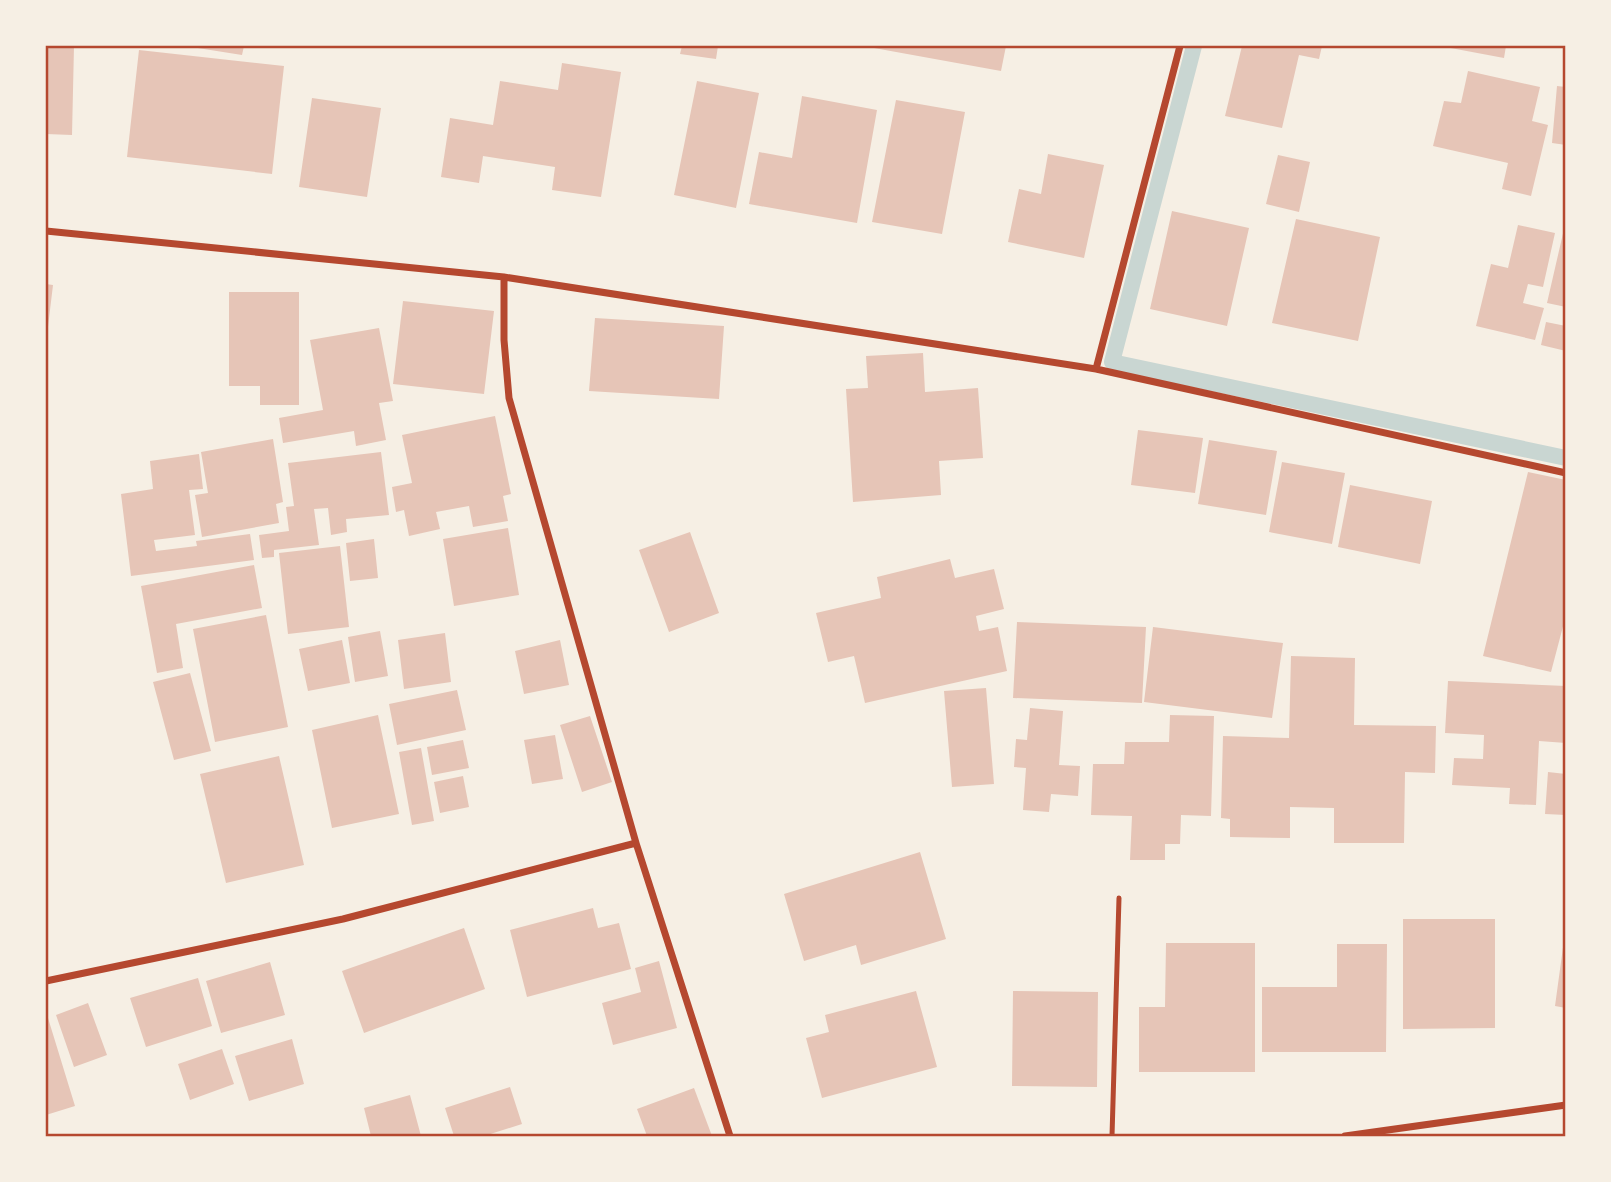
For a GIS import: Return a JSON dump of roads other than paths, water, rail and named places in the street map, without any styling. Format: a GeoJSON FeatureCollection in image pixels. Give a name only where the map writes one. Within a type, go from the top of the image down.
{"type":"FeatureCollection","features":[{"type":"Feature","properties":{"kind":"street"},"geometry":{"type":"LineString","coordinates":[[1096,369],[1180,46]]}},
{"type":"Feature","properties":{"kind":"street"},"geometry":{"type":"LineString","coordinates":[[46,231],[504,277],[1096,369],[1566,473]]}},
{"type":"Feature","properties":{"kind":"street"},"geometry":{"type":"LineString","coordinates":[[504,277],[504,340],[509,398],[636,843],[730,1136]]}},
{"type":"Feature","properties":{"kind":"street"},"geometry":{"type":"LineString","coordinates":[[46,981],[343,919],[636,843]]}},
{"type":"Feature","properties":{"kind":"street"},"geometry":{"type":"LineString","coordinates":[[1345,1136],[1566,1105]]}},
{"type":"Feature","properties":{"kind":"lane"},"geometry":{"type":"LineString","coordinates":[[1112,1136],[1119,898]]}},
{"type":"Feature","properties":{"kind":"waterway"},"geometry":{"type":"LineString","coordinates":[[1194,46],[1112,362],[1566,458]]}}]}
